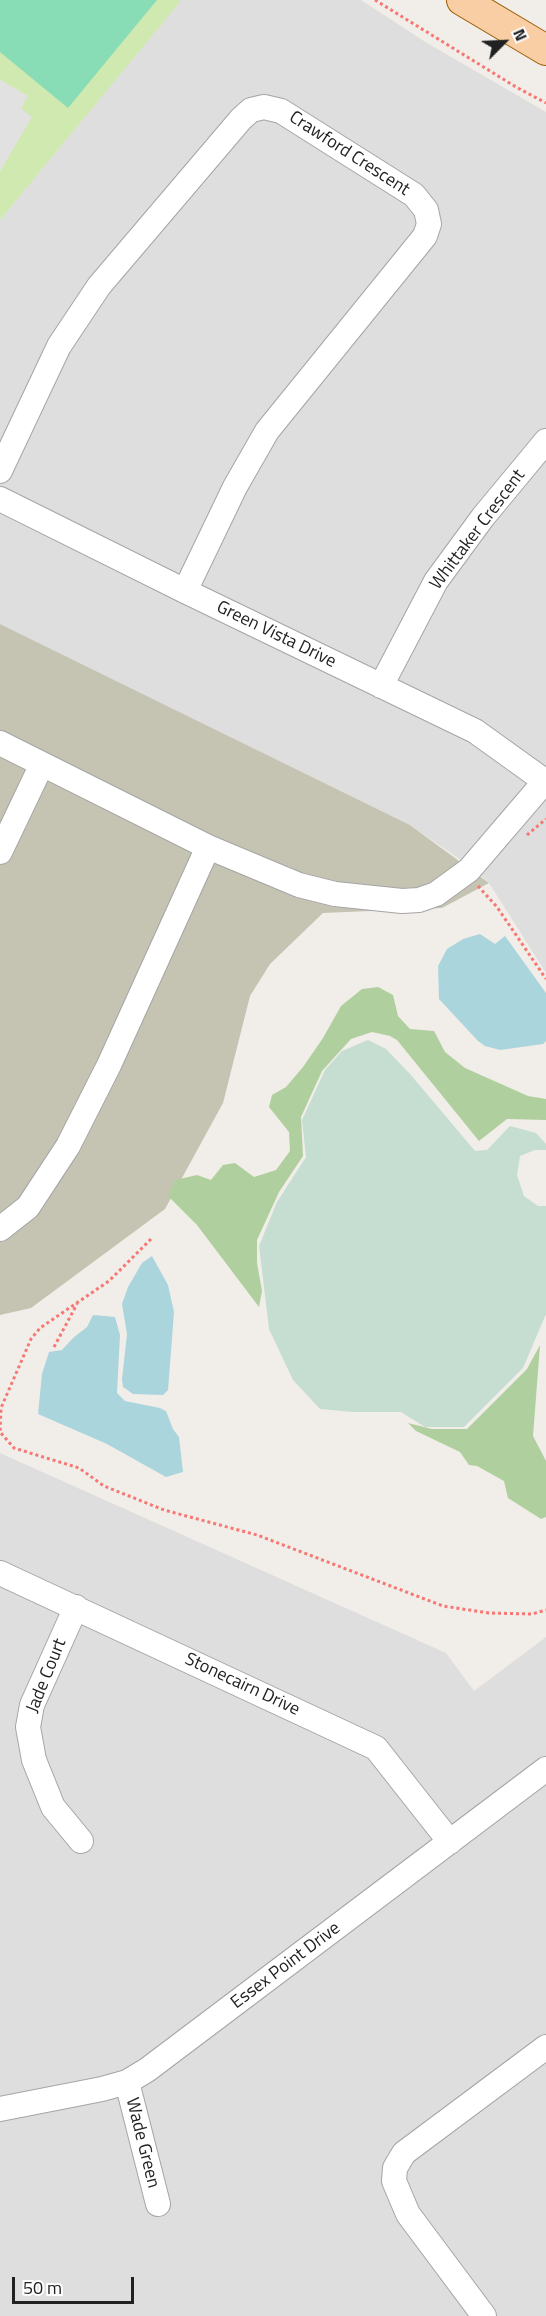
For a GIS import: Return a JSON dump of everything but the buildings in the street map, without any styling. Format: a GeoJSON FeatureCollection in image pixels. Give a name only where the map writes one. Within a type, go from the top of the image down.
{"type":"FeatureCollection","features":[{"type":"Feature","properties":{"kind":"main road"},"geometry":{"type":"LineString","coordinates":[[462,0],[546,50]]}},
{"type":"Feature","properties":{"kind":"street","name":"Crawford Crescent"},"geometry":{"type":"LineString","coordinates":[[0,471],[59,346],[99,286],[251,110],[264,107],[281,111],[414,195],[426,210],[429,224],[425,236],[267,431],[235,487],[185,591]]}},
{"type":"Feature","properties":{"kind":"street","name":"Whittaker Crescent"},"geometry":{"type":"LineString","coordinates":[[381,686],[436,581],[483,517],[546,441]]}},
{"type":"Feature","properties":{"kind":"street","name":"Green Vista Drive"},"geometry":{"type":"LineString","coordinates":[[0,499],[475,731],[546,781]]}},
{"type":"Feature","properties":{"kind":"street"},"geometry":{"type":"LineString","coordinates":[[0,743],[208,847],[299,885],[335,894],[402,901],[419,900],[436,894],[469,870],[546,781]]}},
{"type":"Feature","properties":{"kind":"street"},"geometry":{"type":"LineString","coordinates":[[0,852],[42,764]]}},
{"type":"Feature","properties":{"kind":"street"},"geometry":{"type":"LineString","coordinates":[[0,1229],[28,1207],[68,1146],[109,1065],[208,847]]}},
{"type":"Feature","properties":{"kind":"street","name":"Stonecairn Drive"},"geometry":{"type":"LineString","coordinates":[[0,1573],[376,1748],[450,1842]]}},
{"type":"Feature","properties":{"kind":"street","name":"Jade Court"},"geometry":{"type":"LineString","coordinates":[[76,1607],[32,1705],[28,1727],[34,1760],[53,1807],[81,1841]]}},
{"type":"Feature","properties":{"kind":"street","name":"Essex Point Drive"},"geometry":{"type":"LineString","coordinates":[[0,2109],[127,2082],[162,2059],[546,1769]]}},
{"type":"Feature","properties":{"kind":"street"},"geometry":{"type":"LineString","coordinates":[[484,2316],[408,2214],[394,2181],[395,2168],[405,2153],[546,2047]]}},
{"type":"Feature","properties":{"kind":"street","name":"Wade Green"},"geometry":{"type":"LineString","coordinates":[[127,2082],[158,2204]]}},
{"type":"Feature","properties":{"kind":"path"},"geometry":{"type":"LineString","coordinates":[[375,0],[546,103]]}},
{"type":"Feature","properties":{"kind":"path"},"geometry":{"type":"LineString","coordinates":[[477,884],[497,907],[546,979]]}},
{"type":"Feature","properties":{"kind":"path"},"geometry":{"type":"LineString","coordinates":[[151,1239],[109,1281],[40,1328],[31,1339],[1,1408],[0,1432],[14,1448],[79,1468],[104,1486],[164,1510],[257,1534],[443,1606],[489,1613],[532,1614],[546,1610]]}},
{"type":"Feature","properties":{"kind":"path"},"geometry":{"type":"LineString","coordinates":[[54,1347],[78,1303]]}},
{"type":"Feature","properties":{"kind":"shaded area"},"geometry":{"type":"Polygon","coordinates":[[[179,0],[361,0],[427,43],[546,112],[546,973],[489,883],[474,869],[410,825],[0,624],[0,220],[179,0]]]}},
{"type":"Feature","properties":{"kind":"shaded area"},"geometry":{"type":"Polygon","coordinates":[[[0,80],[28,96],[21,108],[32,117],[0,171],[0,80]]]}},
{"type":"Feature","properties":{"kind":"shaded area"},"geometry":{"type":"Polygon","coordinates":[[[0,624],[410,825],[489,883],[442,908],[323,913],[270,964],[250,996],[223,1103],[165,1209],[31,1308],[0,1315],[0,624]]]}},
{"type":"Feature","properties":{"kind":"shaded area"},"geometry":{"type":"Polygon","coordinates":[[[0,1453],[446,1653],[474,1691],[546,1637],[546,2316],[0,2316],[0,1453]]]}},
{"type":"Feature","properties":{"kind":"green space"},"geometry":{"type":"Polygon","coordinates":[[[0,0],[179,0],[180,2],[0,220],[0,171],[31,117],[21,111],[27,96],[0,80],[0,0]]]}},
{"type":"Feature","properties":{"kind":"green space"},"geometry":{"type":"Polygon","coordinates":[[[0,0],[157,0],[68,108],[0,52],[0,0]]]}},
{"type":"Feature","properties":{"kind":"green space"},"geometry":{"type":"Polygon","coordinates":[[[378,987],[393,995],[398,1016],[410,1029],[434,1031],[445,1052],[465,1068],[528,1096],[546,1099],[546,1120],[507,1119],[479,1141],[397,1040],[372,1032],[351,1039],[322,1071],[301,1117],[303,1156],[279,1192],[257,1240],[257,1263],[262,1291],[259,1307],[197,1225],[168,1196],[175,1180],[197,1175],[211,1180],[223,1165],[235,1163],[254,1177],[276,1170],[290,1151],[289,1132],[269,1107],[272,1095],[286,1087],[303,1067],[341,1006],[362,989],[378,987]]]}},
{"type":"Feature","properties":{"kind":"green space"},"geometry":{"type":"Polygon","coordinates":[[[368,1040],[386,1049],[475,1151],[487,1150],[510,1126],[536,1133],[546,1144],[546,1150],[535,1150],[520,1156],[517,1175],[524,1196],[538,1206],[546,1206],[546,1314],[523,1368],[464,1427],[425,1427],[401,1412],[320,1409],[293,1380],[269,1329],[259,1246],[277,1202],[306,1157],[302,1120],[325,1070],[342,1051],[368,1040]]]}},
{"type":"Feature","properties":{"kind":"green space"},"geometry":{"type":"Polygon","coordinates":[[[540,1345],[533,1436],[546,1461],[546,1517],[541,1519],[508,1498],[504,1481],[477,1466],[469,1465],[460,1452],[416,1431],[408,1423],[432,1429],[467,1429],[527,1369],[540,1345]]]}},
{"type":"Feature","properties":{"kind":"water"},"geometry":{"type":"Polygon","coordinates":[[[480,934],[495,944],[505,936],[546,993],[546,1041],[543,1044],[500,1050],[485,1046],[439,999],[438,966],[447,949],[463,939],[480,934]]]}},
{"type":"Feature","properties":{"kind":"water"},"geometry":{"type":"Polygon","coordinates":[[[152,1256],[168,1285],[174,1312],[168,1390],[163,1395],[133,1394],[123,1387],[122,1379],[127,1334],[122,1304],[128,1287],[142,1263],[152,1256]]]}},
{"type":"Feature","properties":{"kind":"water"},"geometry":{"type":"Polygon","coordinates":[[[93,1315],[115,1317],[120,1335],[117,1393],[125,1401],[166,1411],[179,1437],[183,1472],[166,1477],[107,1444],[38,1414],[42,1374],[49,1352],[62,1350],[87,1327],[93,1315]]]}}]}
